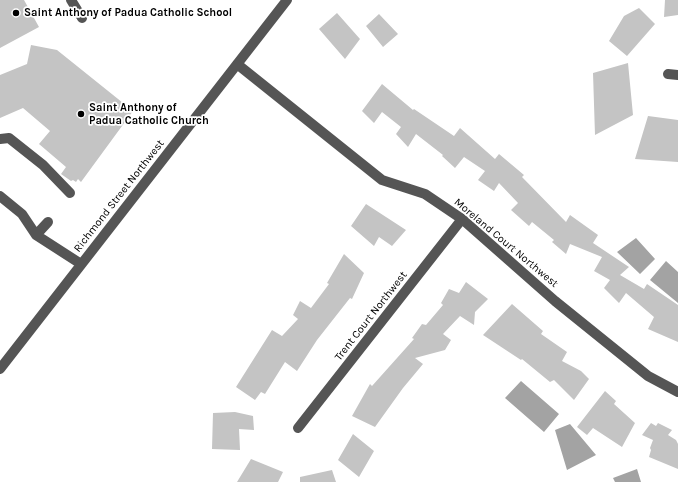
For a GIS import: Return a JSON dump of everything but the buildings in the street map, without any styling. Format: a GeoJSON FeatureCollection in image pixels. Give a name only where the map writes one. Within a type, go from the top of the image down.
{"type":"FeatureCollection","features":[{"type":"Feature","properties":{"kind":"street"},"geometry":{"type":"LineString","coordinates":[[71,0],[82,18]]}},
{"type":"Feature","properties":{"kind":"street","name":"Richmond Street Northwest"},"geometry":{"type":"LineString","coordinates":[[0,369],[287,0]]}},
{"type":"Feature","properties":{"kind":"street","name":"Moreland Court Northwest"},"geometry":{"type":"LineString","coordinates":[[237,64],[382,180],[425,194],[462,219],[555,301],[648,376],[678,392]]}},
{"type":"Feature","properties":{"kind":"street"},"geometry":{"type":"LineString","coordinates":[[0,139],[9,138],[43,165],[70,193]]}},
{"type":"Feature","properties":{"kind":"street"},"geometry":{"type":"LineString","coordinates":[[0,196],[22,214],[36,235],[81,264]]}},
{"type":"Feature","properties":{"kind":"street","name":"Trent Court Northwest"},"geometry":{"type":"LineString","coordinates":[[298,428],[462,219]]}},
{"type":"Feature","properties":{"kind":"street"},"geometry":{"type":"LineString","coordinates":[[36,235],[48,222]]}},
{"type":"Feature","properties":{"kind":"shaded area"},"geometry":{"type":"Polygon","coordinates":[[[636,238],[655,259],[640,274],[617,252],[636,238]]]}},
{"type":"Feature","properties":{"kind":"shaded area"},"geometry":{"type":"Polygon","coordinates":[[[666,261],[678,272],[678,303],[650,280],[666,261]]]}},
{"type":"Feature","properties":{"kind":"shaded area"},"geometry":{"type":"Polygon","coordinates":[[[521,381],[559,414],[544,432],[505,398],[521,381]]]}},
{"type":"Feature","properties":{"kind":"shaded area"},"geometry":{"type":"Polygon","coordinates":[[[570,424],[596,455],[567,470],[555,430],[570,424]]]}},
{"type":"Feature","properties":{"kind":"shaded area"},"geometry":{"type":"Polygon","coordinates":[[[637,469],[641,482],[615,482],[613,478],[637,469]]]}},
{"type":"Feature","properties":{"kind":"place","name":"Saint Anthony of Padua Catholic School"},"geometry":{"type":"Point","coordinates":[16,13]}},
{"type":"Feature","properties":{"kind":"place","name":"Saint Anthony of Padua Catholic Church"},"geometry":{"type":"Point","coordinates":[81,114]}}]}
